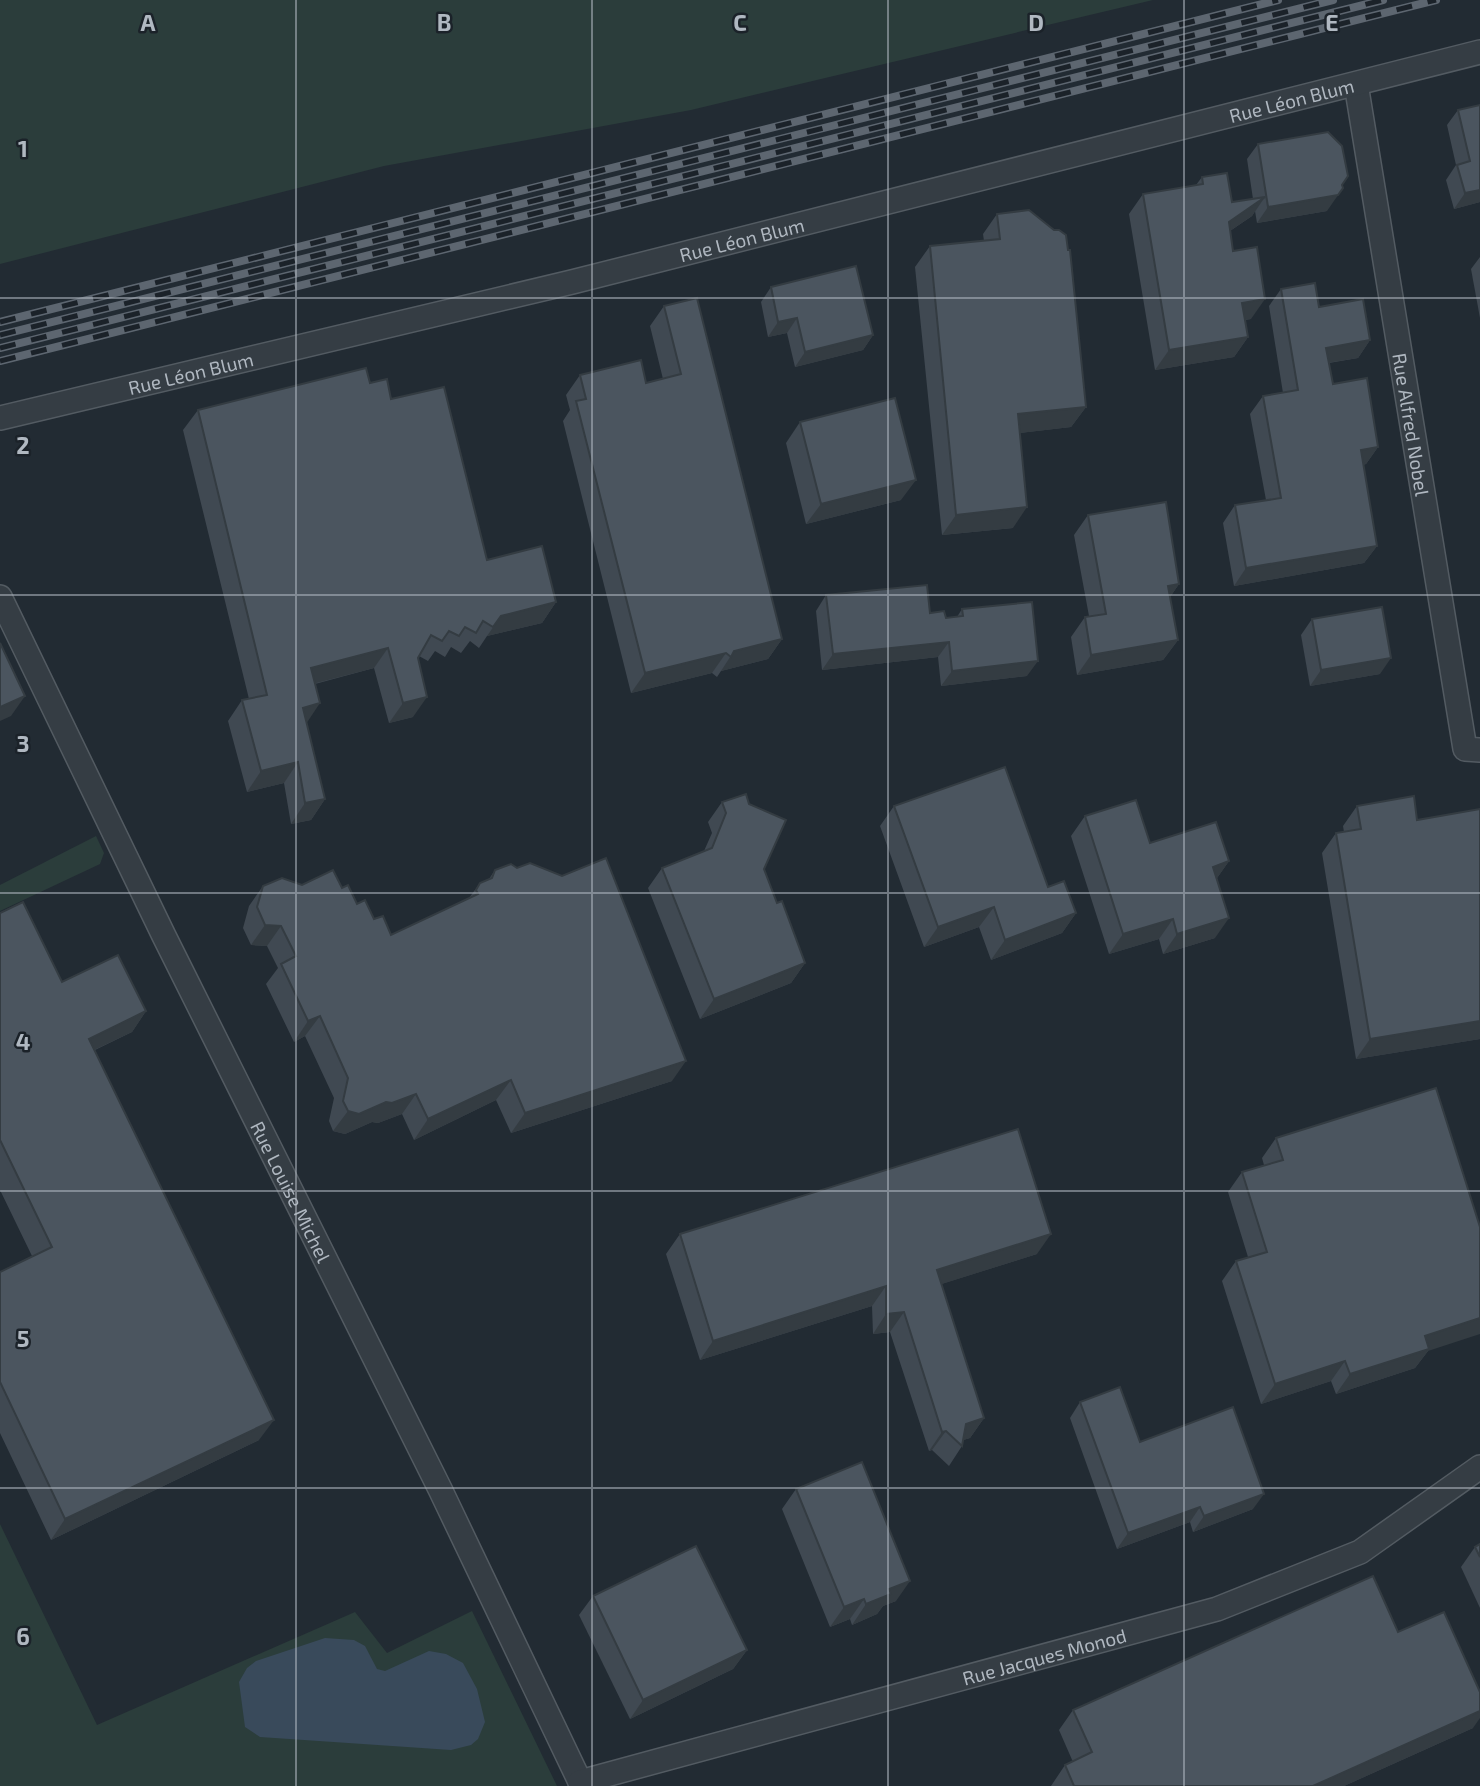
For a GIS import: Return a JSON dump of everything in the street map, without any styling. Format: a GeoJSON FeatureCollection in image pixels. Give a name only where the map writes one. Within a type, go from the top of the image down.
{"type":"FeatureCollection","features":[{"type":"Feature","properties":{"kind":"street","name":"Rue Léon Blum"},"geometry":{"type":"LineString","coordinates":[[0,418],[559,285],[1480,52]]}},
{"type":"Feature","properties":{"kind":"street","name":"Rue Alfred Nobel"},"geometry":{"type":"LineString","coordinates":[[1356,83],[1465,749],[1480,750]]}},
{"type":"Feature","properties":{"kind":"street","name":"Rue Louise Michel"},"geometry":{"type":"LineString","coordinates":[[0,597],[440,1489],[581,1784]]}},
{"type":"Feature","properties":{"kind":"street","name":"Rue Jacques Monod"},"geometry":{"type":"LineString","coordinates":[[581,1784],[1217,1609],[1360,1552],[1480,1467]]}},
{"type":"Feature","properties":{"kind":"shaded area"},"geometry":{"type":"Polygon","coordinates":[[[0,0],[1153,0],[691,110],[384,166],[0,264],[0,0]]]}},
{"type":"Feature","properties":{"kind":"shaded area"},"geometry":{"type":"Polygon","coordinates":[[[96,836],[104,853],[100,864],[0,911],[0,885],[96,836]]]}},
{"type":"Feature","properties":{"kind":"shaded area"},"geometry":{"type":"Polygon","coordinates":[[[0,1524],[97,1725],[355,1612],[387,1653],[472,1611],[557,1786],[0,1786],[0,1524]]]}},
{"type":"Feature","properties":{"kind":"water"},"geometry":{"type":"Polygon","coordinates":[[[325,1638],[354,1640],[365,1646],[377,1669],[385,1671],[429,1651],[446,1654],[463,1663],[477,1689],[485,1722],[478,1739],[471,1745],[451,1750],[260,1737],[245,1727],[239,1682],[247,1668],[256,1661],[325,1638]]]}},
{"type":"Feature","properties":{"kind":"building"},"geometry":{"type":"Polygon","coordinates":[[[1480,105],[1480,190],[1465,193],[1457,165],[1470,161],[1458,110],[1480,105]]]}},
{"type":"Feature","properties":{"kind":"building"},"geometry":{"type":"Polygon","coordinates":[[[1328,132],[1342,146],[1348,176],[1338,195],[1268,207],[1258,144],[1328,132]]]}},
{"type":"Feature","properties":{"kind":"building"},"geometry":{"type":"Polygon","coordinates":[[[1227,173],[1232,202],[1265,197],[1229,222],[1233,251],[1257,247],[1265,299],[1242,303],[1248,337],[1169,350],[1143,194],[1203,184],[1202,177],[1227,173]]]}},
{"type":"Feature","properties":{"kind":"building"},"geometry":{"type":"Polygon","coordinates":[[[1029,210],[1054,230],[1066,235],[1070,250],[1086,407],[1018,414],[1027,507],[956,515],[930,246],[1000,239],[997,214],[1029,210]]]}},
{"type":"Feature","properties":{"kind":"building"},"geometry":{"type":"Polygon","coordinates":[[[856,266],[873,335],[805,352],[797,318],[778,322],[771,287],[856,266]]]}},
{"type":"Feature","properties":{"kind":"building"},"geometry":{"type":"Polygon","coordinates":[[[1315,283],[1319,307],[1363,299],[1370,340],[1326,348],[1333,384],[1367,378],[1378,447],[1361,450],[1377,546],[1246,568],[1235,505],[1281,498],[1263,396],[1298,390],[1281,289],[1315,283]]]}},
{"type":"Feature","properties":{"kind":"building"},"geometry":{"type":"Polygon","coordinates":[[[697,298],[782,639],[734,651],[731,657],[726,653],[645,673],[576,401],[586,399],[580,375],[641,360],[646,383],[681,374],[664,306],[697,298]]]}},
{"type":"Feature","properties":{"kind":"building"},"geometry":{"type":"Polygon","coordinates":[[[366,368],[370,383],[387,379],[391,399],[444,387],[487,560],[542,546],[556,602],[501,616],[493,627],[483,621],[476,633],[465,627],[459,636],[449,631],[442,641],[431,635],[418,658],[427,697],[403,703],[388,648],[311,668],[320,703],[303,708],[325,799],[305,803],[298,762],[261,771],[242,700],[267,695],[198,410],[366,368]]]}},
{"type":"Feature","properties":{"kind":"building"},"geometry":{"type":"Polygon","coordinates":[[[895,398],[916,480],[821,504],[800,422],[895,398]]]}},
{"type":"Feature","properties":{"kind":"building"},"geometry":{"type":"Polygon","coordinates":[[[1166,502],[1179,584],[1168,586],[1178,640],[1091,655],[1085,617],[1106,614],[1088,515],[1166,502]]]}},
{"type":"Feature","properties":{"kind":"building"},"geometry":{"type":"Polygon","coordinates":[[[927,585],[930,613],[944,611],[946,618],[963,616],[962,609],[1032,602],[1038,661],[952,671],[949,642],[833,654],[826,595],[927,585]]]}},
{"type":"Feature","properties":{"kind":"building"},"geometry":{"type":"Polygon","coordinates":[[[1382,607],[1391,658],[1321,670],[1312,619],[1382,607]]]}},
{"type":"Feature","properties":{"kind":"building"},"geometry":{"type":"Polygon","coordinates":[[[0,643],[25,696],[0,707],[0,643]]]}},
{"type":"Feature","properties":{"kind":"building"},"geometry":{"type":"Polygon","coordinates":[[[1005,767],[1048,887],[1064,881],[1076,913],[1005,940],[994,907],[938,927],[894,806],[1005,767]]]}},
{"type":"Feature","properties":{"kind":"building"},"geometry":{"type":"Polygon","coordinates":[[[746,794],[749,804],[786,820],[764,869],[777,903],[782,901],[805,963],[714,999],[662,868],[712,848],[726,813],[722,802],[746,794]]]}},
{"type":"Feature","properties":{"kind":"building"},"geometry":{"type":"Polygon","coordinates":[[[1414,796],[1417,820],[1480,809],[1480,1021],[1370,1039],[1336,833],[1361,829],[1357,806],[1414,796]]]}},
{"type":"Feature","properties":{"kind":"building"},"geometry":{"type":"Polygon","coordinates":[[[1136,800],[1150,843],[1216,822],[1229,861],[1213,867],[1229,918],[1177,934],[1173,919],[1123,934],[1085,816],[1136,800]]]}},
{"type":"Feature","properties":{"kind":"building"},"geometry":{"type":"Polygon","coordinates":[[[606,858],[686,1061],[525,1113],[511,1080],[428,1119],[416,1094],[392,1103],[386,1102],[359,1114],[348,1111],[343,1101],[348,1078],[320,1016],[308,1021],[281,964],[296,956],[281,926],[265,925],[257,907],[263,886],[282,878],[302,885],[333,870],[342,888],[348,885],[357,904],[365,900],[374,919],[383,916],[391,935],[478,894],[476,890],[480,883],[492,878],[495,870],[511,864],[517,868],[530,863],[562,876],[606,858]]]}},
{"type":"Feature","properties":{"kind":"building"},"geometry":{"type":"Polygon","coordinates":[[[23,902],[62,982],[118,955],[146,1011],[89,1039],[274,1420],[65,1519],[0,1382],[0,1272],[52,1247],[0,1140],[0,913],[23,902]]]}},
{"type":"Feature","properties":{"kind":"building"},"geometry":{"type":"Polygon","coordinates":[[[1436,1088],[1480,1227],[1480,1318],[1425,1336],[1429,1349],[1350,1374],[1345,1361],[1275,1384],[1236,1261],[1267,1252],[1242,1172],[1283,1160],[1276,1138],[1436,1088]]]}},
{"type":"Feature","properties":{"kind":"building"},"geometry":{"type":"Polygon","coordinates":[[[1018,1129],[1051,1234],[937,1270],[984,1418],[966,1424],[962,1446],[946,1431],[942,1432],[904,1312],[886,1314],[886,1286],[713,1341],[680,1234],[1018,1129]]]}},
{"type":"Feature","properties":{"kind":"building"},"geometry":{"type":"Polygon","coordinates":[[[1120,1387],[1140,1442],[1233,1407],[1264,1494],[1204,1516],[1200,1507],[1128,1533],[1080,1402],[1120,1387]]]}},
{"type":"Feature","properties":{"kind":"building"},"geometry":{"type":"Polygon","coordinates":[[[862,1462],[910,1581],[889,1589],[891,1594],[866,1604],[864,1599],[844,1607],[796,1489],[862,1462]]]}},
{"type":"Feature","properties":{"kind":"building"},"geometry":{"type":"Polygon","coordinates":[[[1480,1544],[1480,1557],[1475,1547],[1480,1544]]]}},
{"type":"Feature","properties":{"kind":"building"},"geometry":{"type":"Polygon","coordinates":[[[696,1546],[747,1650],[643,1700],[593,1596],[696,1546]]]}},
{"type":"Feature","properties":{"kind":"building"},"geometry":{"type":"Polygon","coordinates":[[[1373,1576],[1398,1632],[1444,1612],[1480,1692],[1480,1711],[1313,1786],[1074,1786],[1065,1765],[1092,1752],[1073,1710],[1373,1576]]]}},
{"type":"Feature","properties":{"kind":"railway"},"geometry":{"type":"LineString","coordinates":[[0,322],[1278,0]]}},
{"type":"Feature","properties":{"kind":"railway"},"geometry":{"type":"LineString","coordinates":[[0,335],[1333,0]]}},
{"type":"Feature","properties":{"kind":"railway"},"geometry":{"type":"LineString","coordinates":[[0,348],[1383,0]]}},
{"type":"Feature","properties":{"kind":"railway"},"geometry":{"type":"LineString","coordinates":[[0,361],[1436,0]]}}]}
